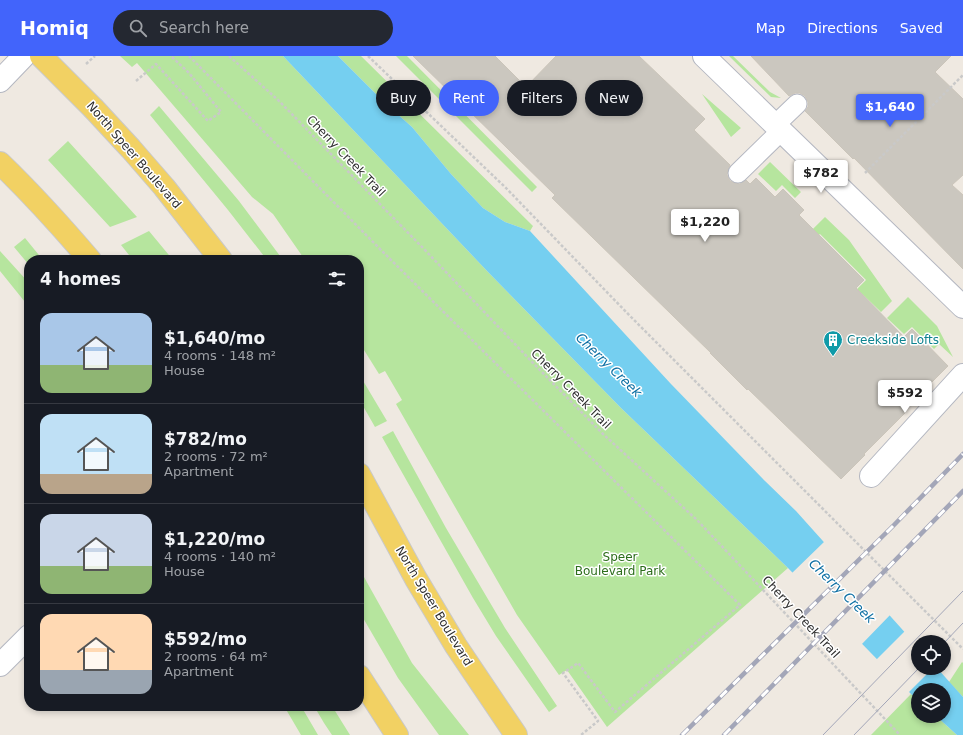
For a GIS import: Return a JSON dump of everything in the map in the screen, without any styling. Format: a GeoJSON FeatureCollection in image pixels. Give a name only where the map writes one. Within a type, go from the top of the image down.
{"type":"FeatureCollection","features":[{"type":"Feature","properties":{"kind":"main road","name":"North Speer Boulevard"},"geometry":{"type":"LineString","coordinates":[[41,56],[94,109],[131,149],[164,187],[217,255]]}},
{"type":"Feature","properties":{"kind":"main road"},"geometry":{"type":"LineString","coordinates":[[0,163],[21,183],[86,255]]}},
{"type":"Feature","properties":{"kind":"main road","name":"North Speer Boulevard"},"geometry":{"type":"LineString","coordinates":[[364,483],[416,579],[456,646],[516,735]]}},
{"type":"Feature","properties":{"kind":"main road"},"geometry":{"type":"LineString","coordinates":[[364,684],[397,735]]}},
{"type":"Feature","properties":{"kind":"street"},"geometry":{"type":"LineString","coordinates":[[0,81],[24,56]]}},
{"type":"Feature","properties":{"kind":"street"},"geometry":{"type":"LineString","coordinates":[[704,56],[963,307]]}},
{"type":"Feature","properties":{"kind":"street"},"geometry":{"type":"LineString","coordinates":[[871,476],[963,375]]}},
{"type":"Feature","properties":{"kind":"street"},"geometry":{"type":"LineString","coordinates":[[0,665],[24,641]]}},
{"type":"Feature","properties":{"kind":"lane"},"geometry":{"type":"LineString","coordinates":[[738,173],[797,104]]}},
{"type":"Feature","properties":{"kind":"path"},"geometry":{"type":"LineString","coordinates":[[136,81],[156,64],[208,122],[221,112],[189,73],[171,56]]}},
{"type":"Feature","properties":{"kind":"path"},"geometry":{"type":"LineString","coordinates":[[189,56],[384,253],[740,605],[615,712],[578,663],[563,673],[598,721],[580,735]]}},
{"type":"Feature","properties":{"kind":"path","name":"Cherry Creek Trail"},"geometry":{"type":"LineString","coordinates":[[229,56],[278,100],[422,247],[535,366],[602,433],[697,520],[900,735]]}},
{"type":"Feature","properties":{"kind":"path"},"geometry":{"type":"LineString","coordinates":[[368,56],[506,188],[631,317],[963,649]]}},
{"type":"Feature","properties":{"kind":"path"},"geometry":{"type":"LineString","coordinates":[[862,176],[963,75]]}},
{"type":"Feature","properties":{"kind":"green space","name":"Speer Boulevard Park"},"geometry":{"type":"Polygon","coordinates":[[[120,56],[283,56],[488,272],[621,408],[788,568],[607,727],[567,670],[559,675],[517,615],[396,404],[402,400],[385,371],[379,374],[364,350],[364,255],[302,255],[273,214],[252,197],[137,63],[132,67],[120,56]]]}},
{"type":"Feature","properties":{"kind":"green space"},"geometry":{"type":"Polygon","coordinates":[[[338,56],[361,56],[385,80],[376,80],[376,94],[338,56]]]}},
{"type":"Feature","properties":{"kind":"green space"},"geometry":{"type":"Polygon","coordinates":[[[396,56],[407,56],[431,80],[420,80],[396,56]]]}},
{"type":"Feature","properties":{"kind":"green space"},"geometry":{"type":"Polygon","coordinates":[[[729,56],[733,56],[770,92],[781,98],[771,97],[729,56]]]}},
{"type":"Feature","properties":{"kind":"green space"},"geometry":{"type":"Polygon","coordinates":[[[431,80],[439,88],[439,99],[431,91],[431,80]]]}},
{"type":"Feature","properties":{"kind":"green space"},"geometry":{"type":"Polygon","coordinates":[[[702,94],[741,128],[731,137],[702,94]]]}},
{"type":"Feature","properties":{"kind":"green space"},"geometry":{"type":"Polygon","coordinates":[[[159,106],[239,201],[279,255],[263,255],[150,115],[159,106]]]}},
{"type":"Feature","properties":{"kind":"green space"},"geometry":{"type":"Polygon","coordinates":[[[400,116],[422,116],[533,226],[530,231],[505,222],[483,208],[451,174],[412,127],[400,116]]]}},
{"type":"Feature","properties":{"kind":"green space"},"geometry":{"type":"Polygon","coordinates":[[[456,116],[467,116],[537,187],[532,192],[456,116]]]}},
{"type":"Feature","properties":{"kind":"green space"},"geometry":{"type":"Polygon","coordinates":[[[68,141],[137,217],[110,227],[48,160],[68,141]]]}},
{"type":"Feature","properties":{"kind":"green space"},"geometry":{"type":"Polygon","coordinates":[[[770,162],[801,192],[795,198],[782,185],[776,191],[758,174],[770,162]]]}},
{"type":"Feature","properties":{"kind":"green space"},"geometry":{"type":"Polygon","coordinates":[[[825,217],[849,240],[892,301],[881,312],[857,289],[866,280],[820,234],[706,347],[700,341],[825,217]]]}},
{"type":"Feature","properties":{"kind":"green space"},"geometry":{"type":"Polygon","coordinates":[[[149,231],[169,255],[129,255],[121,245],[149,231]]]}},
{"type":"Feature","properties":{"kind":"green space"},"geometry":{"type":"Polygon","coordinates":[[[25,238],[39,255],[24,255],[24,259],[14,247],[25,238]]]}},
{"type":"Feature","properties":{"kind":"green space"},"geometry":{"type":"Polygon","coordinates":[[[0,251],[24,277],[24,301],[0,271],[0,251]]]}},
{"type":"Feature","properties":{"kind":"green space"},"geometry":{"type":"Polygon","coordinates":[[[908,297],[937,326],[953,357],[939,344],[934,349],[912,327],[904,334],[887,318],[908,297]]]}},
{"type":"Feature","properties":{"kind":"green space"},"geometry":{"type":"Polygon","coordinates":[[[364,382],[387,421],[375,427],[364,408],[364,382]]]}},
{"type":"Feature","properties":{"kind":"green space"},"geometry":{"type":"Polygon","coordinates":[[[393,431],[446,528],[505,628],[557,706],[549,712],[496,636],[382,437],[393,431]]]}},
{"type":"Feature","properties":{"kind":"green space"},"geometry":{"type":"Polygon","coordinates":[[[364,577],[412,663],[469,735],[439,735],[398,678],[364,620],[364,577]]]}},
{"type":"Feature","properties":{"kind":"green space"},"geometry":{"type":"Polygon","coordinates":[[[962,662],[963,697],[949,682],[962,662]]]}},
{"type":"Feature","properties":{"kind":"green space"},"geometry":{"type":"Polygon","coordinates":[[[911,694],[911,723],[944,723],[957,735],[871,735],[911,694]]]}},
{"type":"Feature","properties":{"kind":"green space"},"geometry":{"type":"Polygon","coordinates":[[[287,711],[304,711],[318,735],[301,735],[287,711]]]}},
{"type":"Feature","properties":{"kind":"green space"},"geometry":{"type":"Polygon","coordinates":[[[317,711],[335,711],[350,735],[332,735],[317,711]]]}},
{"type":"Feature","properties":{"kind":"water","name":"Cherry Creek"},"geometry":{"type":"Polygon","coordinates":[[[283,56],[338,56],[376,94],[376,116],[400,116],[412,127],[451,174],[483,208],[505,222],[530,231],[671,384],[796,511],[911,639],[911,675],[943,675],[950,683],[911,683],[911,694],[788,568],[621,408],[488,272],[283,56]]]}},
{"type":"Feature","properties":{"kind":"water"},"geometry":{"type":"Polygon","coordinates":[[[951,684],[963,697],[963,735],[957,735],[944,723],[951,723],[951,684]]]}},
{"type":"Feature","properties":{"kind":"pier"},"geometry":{"type":"Polygon","coordinates":[[[825,541],[891,614],[861,645],[791,574],[825,541]]]}},
{"type":"Feature","properties":{"kind":"pier"},"geometry":{"type":"Polygon","coordinates":[[[906,630],[911,636],[911,675],[926,675],[918,683],[911,683],[911,690],[908,693],[876,660],[906,630]]]}},
{"type":"Feature","properties":{"kind":"building"},"geometry":{"type":"Polygon","coordinates":[[[413,56],[495,56],[519,80],[507,80],[507,116],[577,116],[577,80],[533,80],[556,56],[639,56],[705,119],[694,130],[730,165],[727,175],[730,181],[740,184],[746,180],[750,184],[756,178],[775,197],[783,189],[804,210],[799,215],[864,280],[856,288],[904,337],[912,329],[948,366],[904,410],[906,412],[841,479],[748,389],[747,390],[552,198],[555,195],[474,116],[499,116],[499,80],[439,80],[439,81],[413,56]]]}},
{"type":"Feature","properties":{"kind":"building"},"geometry":{"type":"Polygon","coordinates":[[[751,56],[951,56],[935,72],[963,99],[963,175],[952,185],[963,195],[963,269],[854,158],[853,159],[805,111],[808,107],[808,102],[805,96],[800,93],[795,93],[789,96],[751,56]]]}},
{"type":"Feature","properties":{"kind":"tram line"},"geometry":{"type":"LineString","coordinates":[[823,735],[963,591]]}},
{"type":"Feature","properties":{"kind":"tram line"},"geometry":{"type":"LineString","coordinates":[[951,636],[963,623]]}},
{"type":"Feature","properties":{"kind":"tram line"},"geometry":{"type":"LineString","coordinates":[[854,735],[912,675]]}},
{"type":"Feature","properties":{"kind":"railway"},"geometry":{"type":"LineString","coordinates":[[682,735],[894,525],[963,454]]}},
{"type":"Feature","properties":{"kind":"railway"},"geometry":{"type":"LineString","coordinates":[[724,735],[963,491]]}},
{"type":"Feature","properties":{"kind":"place","name":"Creekside Lofts"},"geometry":{"type":"Point","coordinates":[833,357]}}]}
